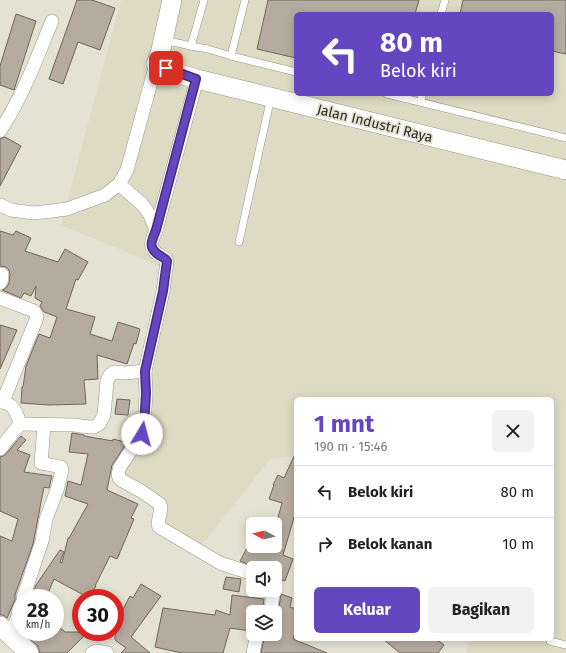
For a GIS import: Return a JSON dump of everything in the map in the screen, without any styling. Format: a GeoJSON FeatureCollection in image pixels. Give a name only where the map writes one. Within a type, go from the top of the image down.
{"type":"FeatureCollection","features":[{"type":"Feature","properties":{"kind":"street"},"geometry":{"type":"LineString","coordinates":[[0,205],[11,210],[33,213],[67,209],[105,195],[119,184],[127,170],[160,54],[172,0]]}},
{"type":"Feature","properties":{"kind":"street"},"geometry":{"type":"LineString","coordinates":[[0,131],[27,83],[52,21]]}},
{"type":"Feature","properties":{"kind":"street","name":"Jalan Industri Raya"},"geometry":{"type":"LineString","coordinates":[[156,64],[176,73],[196,79],[566,170]]}},
{"type":"Feature","properties":{"kind":"street"},"geometry":{"type":"LineString","coordinates":[[196,79],[151,245],[152,250],[167,261],[163,291],[145,371],[146,394],[144,425],[142,434],[120,467],[118,474],[121,480],[160,504],[159,527],[220,563],[246,572]]}},
{"type":"Feature","properties":{"kind":"street"},"geometry":{"type":"LineString","coordinates":[[119,184],[142,204],[150,215],[156,230]]}},
{"type":"Feature","properties":{"kind":"street"},"geometry":{"type":"LineString","coordinates":[[0,274],[2,274],[0,283]]}},
{"type":"Feature","properties":{"kind":"street"},"geometry":{"type":"LineString","coordinates":[[0,298],[34,311],[37,316],[2,402],[8,403],[13,407],[20,424]]}},
{"type":"Feature","properties":{"kind":"street"},"geometry":{"type":"LineString","coordinates":[[0,449],[20,424],[74,425],[89,427],[99,424],[104,415],[107,381],[110,375],[114,372],[125,373],[145,371]]}},
{"type":"Feature","properties":{"kind":"street"},"geometry":{"type":"LineString","coordinates":[[26,589],[42,541],[46,519],[62,473],[61,467],[41,463],[44,425]]}},
{"type":"Feature","properties":{"kind":"street"},"geometry":{"type":"LineString","coordinates":[[12,622],[5,630],[29,653]]}},
{"type":"Feature","properties":{"kind":"street"},"geometry":{"type":"LineString","coordinates":[[254,653],[256,641]]}},
{"type":"Feature","properties":{"kind":"street"},"geometry":{"type":"LineString","coordinates":[[92,653],[96,651],[107,653]]}},
{"type":"Feature","properties":{"kind":"lane"},"geometry":{"type":"LineString","coordinates":[[191,46],[204,0]]}},
{"type":"Feature","properties":{"kind":"lane"},"geometry":{"type":"LineString","coordinates":[[231,56],[245,0]]}},
{"type":"Feature","properties":{"kind":"lane"},"geometry":{"type":"LineString","coordinates":[[441,12],[444,0]]}},
{"type":"Feature","properties":{"kind":"lane"},"geometry":{"type":"LineString","coordinates":[[163,40],[208,49],[294,72]]}},
{"type":"Feature","properties":{"kind":"lane"},"geometry":{"type":"LineString","coordinates":[[395,96],[566,138]]}},
{"type":"Feature","properties":{"kind":"lane"},"geometry":{"type":"LineString","coordinates":[[420,102],[422,96]]}},
{"type":"Feature","properties":{"kind":"lane"},"geometry":{"type":"LineString","coordinates":[[239,242],[271,97]]}},
{"type":"Feature","properties":{"kind":"lane"},"geometry":{"type":"LineString","coordinates":[[550,641],[566,645]]}},
{"type":"Feature","properties":{"kind":"shaded area"},"geometry":{"type":"Polygon","coordinates":[[[121,0],[566,0],[566,653],[466,653],[469,641],[554,641],[554,397],[294,397],[294,456],[270,459],[198,550],[159,529],[163,506],[117,475],[143,438],[165,268],[61,225],[121,0]]]}},
{"type":"Feature","properties":{"kind":"building"},"geometry":{"type":"Polygon","coordinates":[[[77,0],[92,0],[115,8],[100,50],[78,42],[63,84],[49,79],[77,0]]]}},
{"type":"Feature","properties":{"kind":"building"},"geometry":{"type":"Polygon","coordinates":[[[268,0],[419,0],[416,12],[294,12],[294,58],[257,49],[268,0]]]}},
{"type":"Feature","properties":{"kind":"building"},"geometry":{"type":"Polygon","coordinates":[[[463,0],[566,0],[566,54],[554,51],[554,12],[460,12],[463,0]]]}},
{"type":"Feature","properties":{"kind":"building"},"geometry":{"type":"Polygon","coordinates":[[[16,14],[36,21],[14,90],[0,85],[0,66],[16,14]]]}},
{"type":"Feature","properties":{"kind":"building"},"geometry":{"type":"Polygon","coordinates":[[[5,137],[21,146],[0,186],[0,139],[5,137]]]}},
{"type":"Feature","properties":{"kind":"building"},"geometry":{"type":"Polygon","coordinates":[[[0,231],[13,235],[16,231],[31,238],[25,251],[58,262],[65,249],[88,262],[78,280],[76,279],[66,309],[95,317],[90,334],[112,341],[118,322],[140,329],[136,344],[134,343],[127,364],[97,355],[98,379],[84,380],[86,404],[49,405],[21,403],[26,366],[39,334],[50,338],[57,317],[44,312],[40,306],[42,302],[35,298],[36,286],[31,296],[24,293],[21,298],[2,290],[7,287],[9,283],[10,274],[6,267],[0,266],[0,231]]]}},
{"type":"Feature","properties":{"kind":"building"},"geometry":{"type":"Polygon","coordinates":[[[0,325],[17,330],[0,369],[0,325]]]}},
{"type":"Feature","properties":{"kind":"building"},"geometry":{"type":"Polygon","coordinates":[[[117,399],[130,400],[128,415],[115,414],[117,399]]]}},
{"type":"Feature","properties":{"kind":"building"},"geometry":{"type":"Polygon","coordinates":[[[72,433],[125,442],[124,447],[112,465],[107,490],[138,504],[131,518],[134,519],[117,559],[110,556],[94,589],[72,589],[54,579],[50,589],[34,589],[60,550],[64,552],[60,562],[62,563],[68,538],[88,504],[65,496],[68,481],[81,485],[88,454],[69,452],[72,433]]]}},
{"type":"Feature","properties":{"kind":"building"},"geometry":{"type":"Polygon","coordinates":[[[21,436],[26,440],[17,450],[30,455],[24,472],[52,476],[49,488],[44,487],[33,544],[17,589],[12,589],[12,607],[7,618],[0,615],[0,536],[12,541],[18,519],[0,511],[0,457],[6,454],[21,436]]]}},
{"type":"Feature","properties":{"kind":"building"},"geometry":{"type":"Polygon","coordinates":[[[294,456],[294,518],[283,555],[293,559],[285,581],[282,580],[282,561],[246,561],[246,563],[240,561],[246,550],[246,553],[282,553],[282,517],[278,517],[282,503],[269,499],[278,475],[284,478],[294,456]]]}},
{"type":"Feature","properties":{"kind":"building"},"geometry":{"type":"Polygon","coordinates":[[[226,577],[241,579],[239,592],[223,589],[226,577]]]}},
{"type":"Feature","properties":{"kind":"building"},"geometry":{"type":"Polygon","coordinates":[[[141,584],[161,596],[131,637],[150,653],[121,653],[126,648],[116,641],[124,641],[124,607],[130,596],[133,598],[141,584]]]}},
{"type":"Feature","properties":{"kind":"building"},"geometry":{"type":"Polygon","coordinates":[[[282,594],[292,598],[290,607],[294,608],[294,641],[298,641],[327,653],[261,653],[264,641],[282,641],[282,605],[279,605],[282,594]]]}},
{"type":"Feature","properties":{"kind":"building"},"geometry":{"type":"Polygon","coordinates":[[[232,595],[264,599],[263,605],[246,605],[246,630],[230,628],[223,653],[182,653],[155,647],[163,608],[215,615],[216,610],[230,615],[232,595]]]}},
{"type":"Feature","properties":{"kind":"building"},"geometry":{"type":"Polygon","coordinates":[[[64,631],[72,632],[72,641],[79,641],[67,653],[40,653],[37,645],[32,641],[64,641],[64,631]]]}},
{"type":"Feature","properties":{"kind":"building"},"geometry":{"type":"Polygon","coordinates":[[[385,641],[439,641],[444,645],[438,653],[400,653],[385,641]]]}},
{"type":"Feature","properties":{"kind":"route"},"geometry":{"type":"LineString","coordinates":[[142,434],[146,394],[145,371],[163,291],[167,261],[152,250],[151,245],[196,79],[176,73],[166,68]]}}]}
